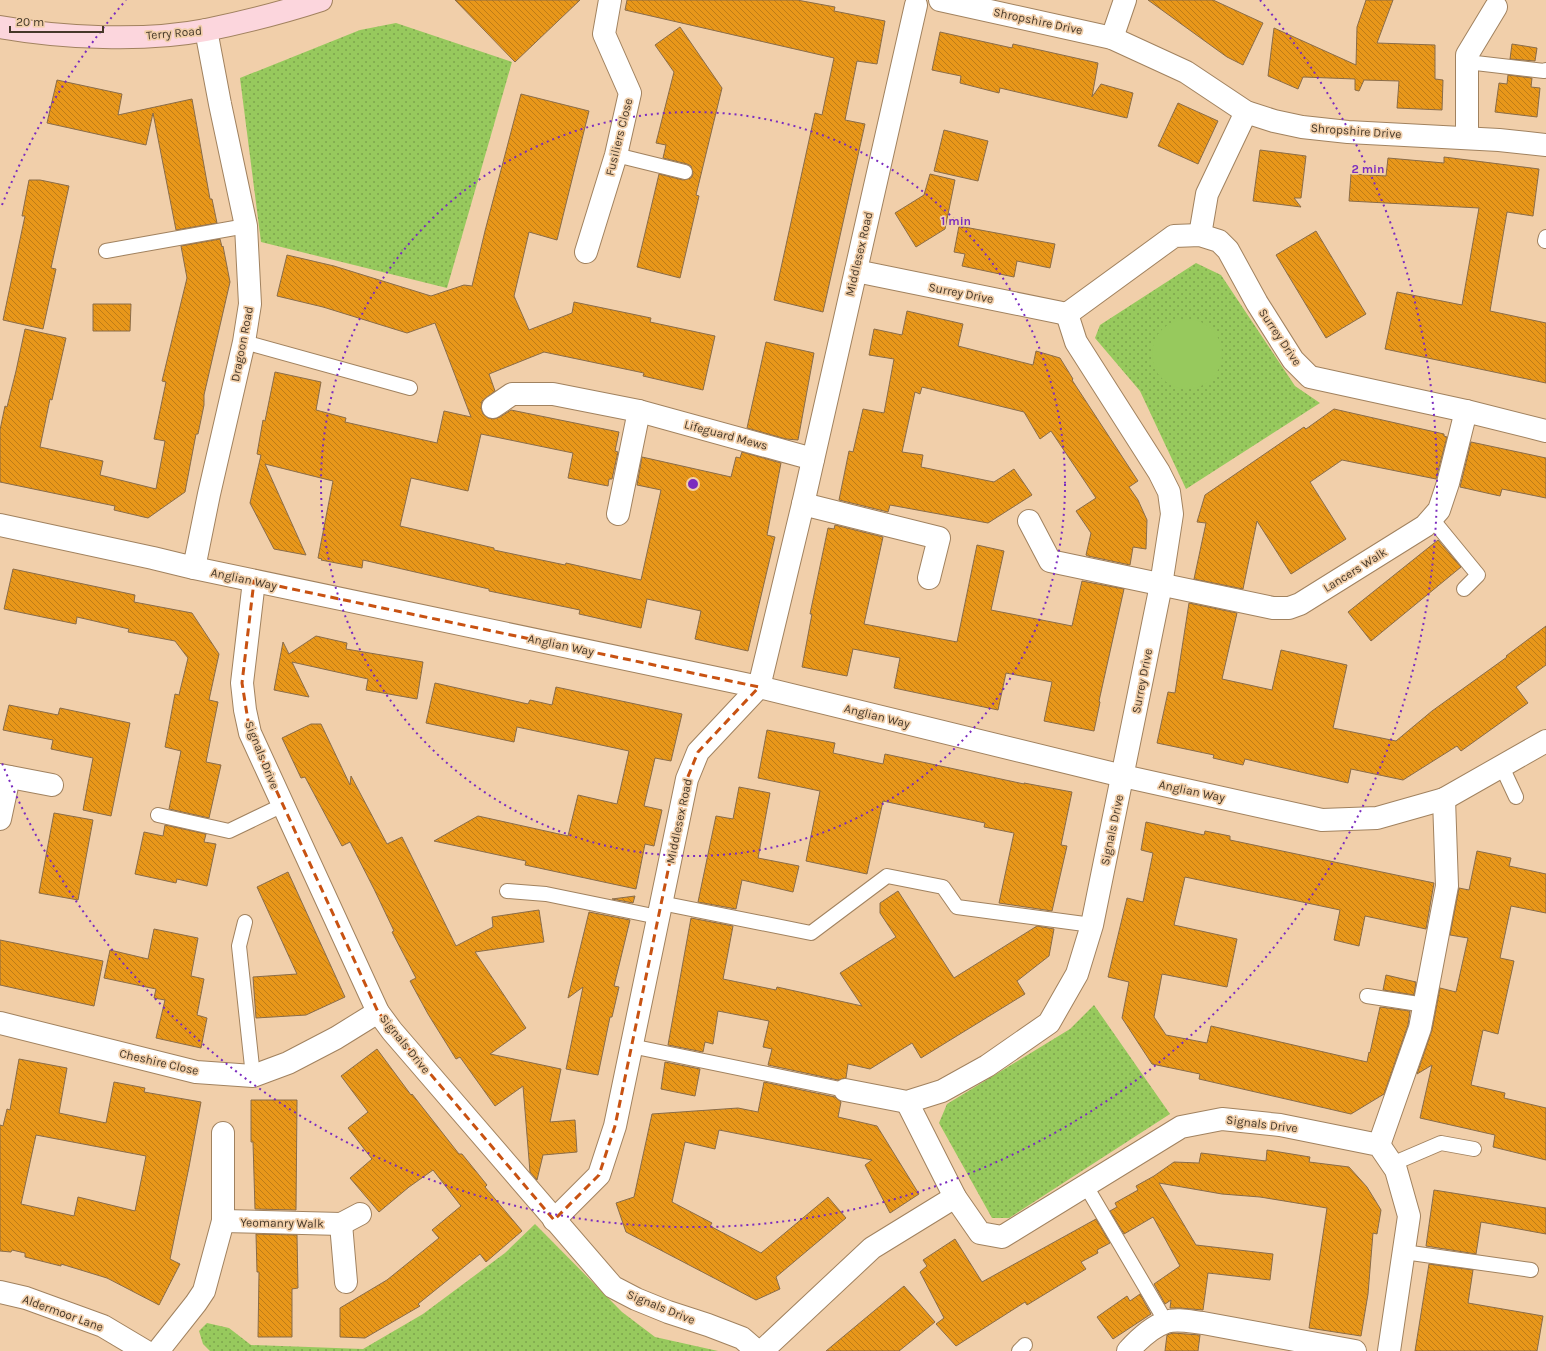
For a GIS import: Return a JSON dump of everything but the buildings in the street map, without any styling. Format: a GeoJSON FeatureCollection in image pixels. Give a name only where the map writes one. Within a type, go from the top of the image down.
{"type":"FeatureCollection","features":[{"type":"Feature","properties":{"kind":"main road","name":"Terry Road"},"geometry":{"type":"LineString","coordinates":[[0,27],[79,35],[126,37],[174,34],[206,30],[280,13],[322,0]]}},
{"type":"Feature","properties":{"kind":"street","name":"Fusiliers Close"},"geometry":{"type":"LineString","coordinates":[[586,252],[616,155],[630,93],[604,34],[610,0]]}},
{"type":"Feature","properties":{"kind":"street","name":"Shropshire Drive"},"geometry":{"type":"LineString","coordinates":[[940,0],[1112,38],[1186,72],[1246,112],[1274,121],[1302,127],[1348,132],[1499,140],[1546,145]]}},
{"type":"Feature","properties":{"kind":"street"},"geometry":{"type":"LineString","coordinates":[[1112,38],[1125,0]]}},
{"type":"Feature","properties":{"kind":"street","name":"Middlesex Road"},"geometry":{"type":"LineString","coordinates":[[554,1220],[599,1175],[615,1126],[687,779],[698,752],[759,686],[803,504],[918,2]]}},
{"type":"Feature","properties":{"kind":"street"},"geometry":{"type":"LineString","coordinates":[[1467,138],[1467,55],[1496,6]]}},
{"type":"Feature","properties":{"kind":"street","name":"Dragoon Road"},"geometry":{"type":"LineString","coordinates":[[194,568],[209,494],[244,342],[250,304],[246,226],[206,30]]}},
{"type":"Feature","properties":{"kind":"street"},"geometry":{"type":"LineString","coordinates":[[1200,236],[1207,194],[1246,112]]}},
{"type":"Feature","properties":{"kind":"street","name":"Surrey Drive"},"geometry":{"type":"LineString","coordinates":[[856,271],[1067,314],[1174,236],[1200,236],[1219,241],[1228,250],[1257,303],[1293,360],[1310,377],[1466,411],[1546,431]]}},
{"type":"Feature","properties":{"kind":"street","name":"Surrey Drive"},"geometry":{"type":"LineString","coordinates":[[1067,314],[1076,342],[1159,472],[1169,492],[1172,514],[1161,585],[1123,776]]}},
{"type":"Feature","properties":{"kind":"street","name":"Lifeguard Mews"},"geometry":{"type":"LineString","coordinates":[[493,407],[512,394],[553,394],[639,411],[813,459]]}},
{"type":"Feature","properties":{"kind":"street"},"geometry":{"type":"LineString","coordinates":[[618,514],[639,411]]}},
{"type":"Feature","properties":{"kind":"street","name":"Lancers Walk"},"geometry":{"type":"LineString","coordinates":[[1161,585],[1273,608],[1289,608],[1300,604],[1425,526],[1432,519],[1439,510],[1448,483],[1466,411]]}},
{"type":"Feature","properties":{"kind":"street"},"geometry":{"type":"LineString","coordinates":[[803,504],[939,538],[929,578]]}},
{"type":"Feature","properties":{"kind":"street"},"geometry":{"type":"LineString","coordinates":[[1029,521],[1050,561],[1161,585]]}},
{"type":"Feature","properties":{"kind":"street"},"geometry":{"type":"LineString","coordinates":[[0,525],[194,568]]}},
{"type":"Feature","properties":{"kind":"street","name":"Anglian Way"},"geometry":{"type":"LineString","coordinates":[[194,568],[759,686],[1123,776],[1322,820],[1377,818],[1444,799],[1543,746]]}},
{"type":"Feature","properties":{"kind":"street","name":"Signals Drive"},"geometry":{"type":"LineString","coordinates":[[254,581],[242,683],[245,710],[250,733],[378,1012],[392,1031],[613,1287],[636,1299],[668,1312],[742,1338],[757,1351]]}},
{"type":"Feature","properties":{"kind":"street"},"geometry":{"type":"LineString","coordinates":[[0,819],[5,776],[52,785]]}},
{"type":"Feature","properties":{"kind":"street","name":"Signals Drive"},"geometry":{"type":"LineString","coordinates":[[845,1090],[907,1102],[942,1090],[981,1069],[1049,1023],[1077,974],[1092,926],[1123,776]]}},
{"type":"Feature","properties":{"kind":"street"},"geometry":{"type":"LineString","coordinates":[[1389,1351],[1409,1216],[1396,1170],[1379,1145],[1420,1028],[1425,1005],[1447,886],[1444,799]]}},
{"type":"Feature","properties":{"kind":"street","name":"Cheshire Close"},"geometry":{"type":"LineString","coordinates":[[0,1023],[196,1072],[253,1076],[288,1063],[336,1038],[378,1012]]}},
{"type":"Feature","properties":{"kind":"street","name":"Signals Drive"},"geometry":{"type":"LineString","coordinates":[[907,1102],[956,1197],[980,1233],[1002,1237],[1181,1127],[1222,1119],[1280,1125],[1379,1145]]}},
{"type":"Feature","properties":{"kind":"street","name":"Yeomanry Walk"},"geometry":{"type":"LineString","coordinates":[[158,1351],[204,1291],[223,1221],[223,1133]]}},
{"type":"Feature","properties":{"kind":"street"},"geometry":{"type":"LineString","coordinates":[[762,1351],[872,1248],[956,1197]]}},
{"type":"Feature","properties":{"kind":"street","name":"Yeomanry Walk"},"geometry":{"type":"LineString","coordinates":[[223,1221],[341,1224],[360,1214]]}},
{"type":"Feature","properties":{"kind":"street","name":"Yeomanry Walk"},"geometry":{"type":"LineString","coordinates":[[341,1224],[346,1282]]}},
{"type":"Feature","properties":{"kind":"street","name":"Aldermoor Lane"},"geometry":{"type":"LineString","coordinates":[[0,1292],[26,1298],[102,1326],[145,1351]]}},
{"type":"Feature","properties":{"kind":"street"},"geometry":{"type":"LineString","coordinates":[[1128,1351],[1148,1332],[1166,1322],[1183,1321],[1204,1323],[1355,1351]]}},
{"type":"Feature","properties":{"kind":"lane"},"geometry":{"type":"LineString","coordinates":[[1467,62],[1546,70]]}},
{"type":"Feature","properties":{"kind":"lane"},"geometry":{"type":"LineString","coordinates":[[616,155],[685,172]]}},
{"type":"Feature","properties":{"kind":"lane"},"geometry":{"type":"LineString","coordinates":[[106,251],[246,226]]}},
{"type":"Feature","properties":{"kind":"lane"},"geometry":{"type":"LineString","coordinates":[[244,342],[410,388]]}},
{"type":"Feature","properties":{"kind":"lane"},"geometry":{"type":"LineString","coordinates":[[1432,519],[1478,576],[1464,589]]}},
{"type":"Feature","properties":{"kind":"lane"},"geometry":{"type":"LineString","coordinates":[[1502,767],[1516,797]]}},
{"type":"Feature","properties":{"kind":"lane"},"geometry":{"type":"LineString","coordinates":[[158,815],[229,831],[283,805]]}},
{"type":"Feature","properties":{"kind":"lane"},"geometry":{"type":"LineString","coordinates":[[507,891],[546,894],[811,933],[887,876],[944,887],[957,907],[1092,926]]}},
{"type":"Feature","properties":{"kind":"lane"},"geometry":{"type":"LineString","coordinates":[[245,922],[239,946],[253,1076]]}},
{"type":"Feature","properties":{"kind":"lane"},"geometry":{"type":"LineString","coordinates":[[1367,996],[1425,1005]]}},
{"type":"Feature","properties":{"kind":"lane"},"geometry":{"type":"LineString","coordinates":[[631,1046],[845,1090]]}},
{"type":"Feature","properties":{"kind":"lane"},"geometry":{"type":"LineString","coordinates":[[1392,1164],[1441,1143],[1474,1150]]}},
{"type":"Feature","properties":{"kind":"lane"},"geometry":{"type":"LineString","coordinates":[[1086,1186],[1166,1322]]}},
{"type":"Feature","properties":{"kind":"lane"},"geometry":{"type":"LineString","coordinates":[[1404,1252],[1530,1270]]}},
{"type":"Feature","properties":{"kind":"highlighted area"},"geometry":{"type":"Polygon","coordinates":[[[254,581],[759,687],[698,752],[687,779],[615,1126],[599,1175],[554,1220],[378,1012],[250,733],[242,683],[254,581]]]}},
{"type":"Feature","properties":{"kind":"green space"},"geometry":{"type":"Polygon","coordinates":[[[396,23],[512,62],[447,288],[261,242],[240,78],[360,30],[396,23]]]}},
{"type":"Feature","properties":{"kind":"green space"},"geometry":{"type":"Polygon","coordinates":[[[1196,263],[1221,275],[1295,386],[1320,403],[1186,489],[1140,391],[1095,338],[1100,325],[1196,263]]]}},
{"type":"Feature","properties":{"kind":"green space"},"geometry":{"type":"Polygon","coordinates":[[[1187,319],[1200,322],[1212,329],[1219,341],[1222,354],[1219,367],[1212,379],[1200,386],[1187,389],[1174,386],[1162,379],[1155,367],[1152,354],[1155,341],[1162,329],[1174,322],[1187,319]]]}},
{"type":"Feature","properties":{"kind":"green space"},"geometry":{"type":"Polygon","coordinates":[[[1094,1005],[1170,1114],[1009,1218],[992,1218],[939,1123],[947,1104],[1070,1029],[1094,1005]]]}},
{"type":"Feature","properties":{"kind":"green space"},"geometry":{"type":"Polygon","coordinates":[[[535,1224],[622,1312],[655,1337],[718,1351],[210,1351],[203,1344],[199,1331],[207,1323],[229,1328],[251,1345],[363,1349],[423,1314],[505,1253],[535,1224]]]}}]}
